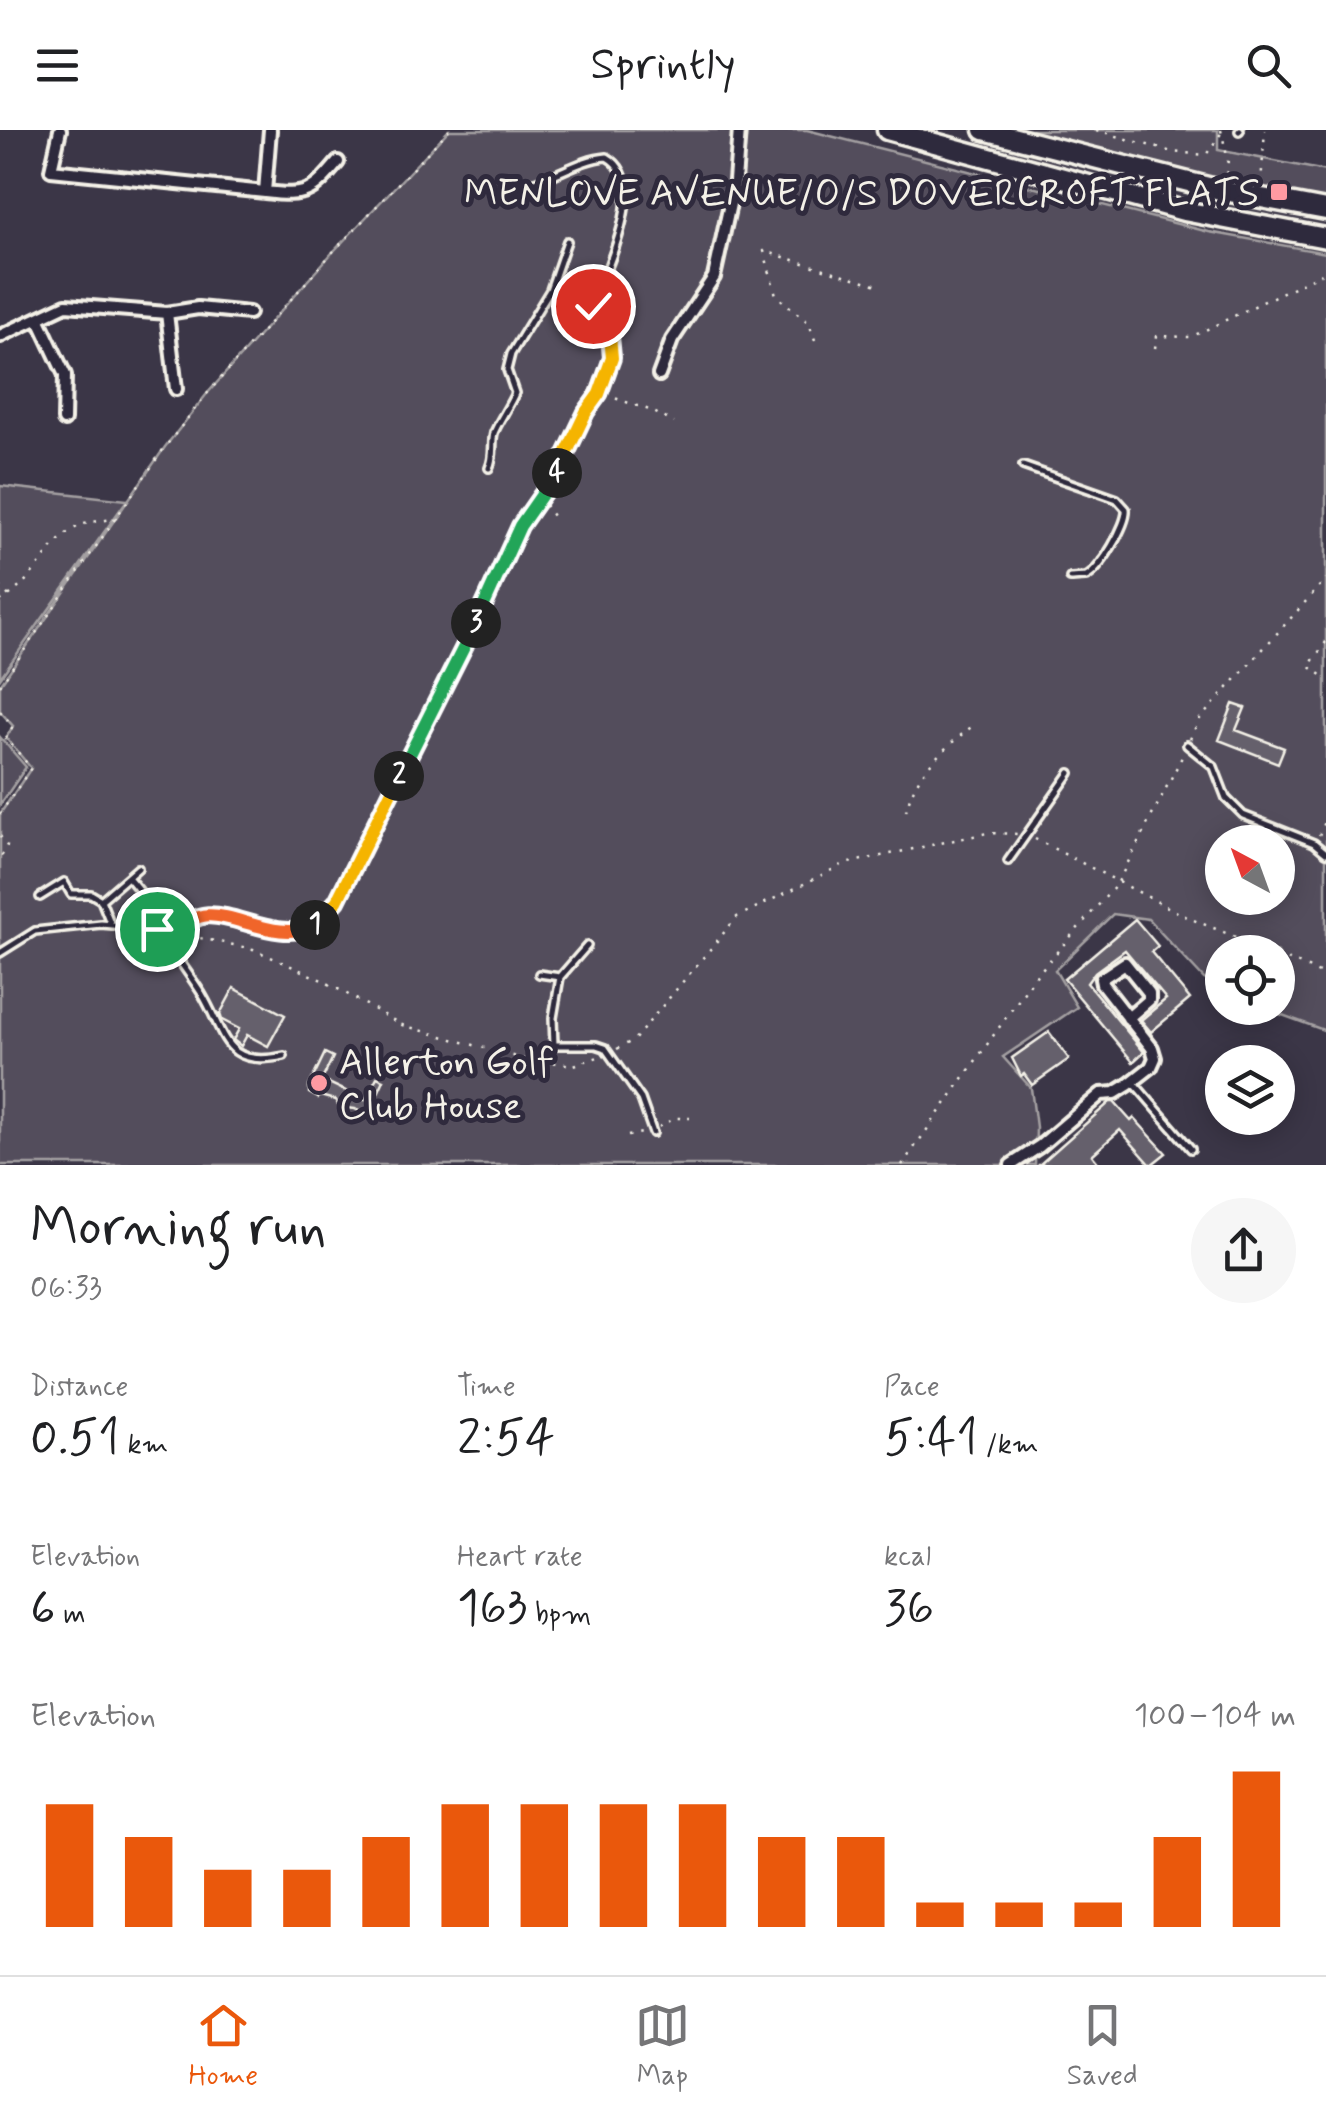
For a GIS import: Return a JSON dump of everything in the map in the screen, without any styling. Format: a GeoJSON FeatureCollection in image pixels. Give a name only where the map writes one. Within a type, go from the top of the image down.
{"type":"FeatureCollection","features":[{"type":"Feature","properties":{"kind":"highway"},"geometry":{"type":"LineString","coordinates":[[888,130],[1184,211],[1326,238]]}},
{"type":"Feature","properties":{"kind":"highway"},"geometry":{"type":"LineString","coordinates":[[984,130],[1224,191],[1326,210]]}},
{"type":"Feature","properties":{"kind":"street"},"geometry":{"type":"LineString","coordinates":[[60,130],[51,170],[296,196],[317,187],[338,162]]}},
{"type":"Feature","properties":{"kind":"street"},"geometry":{"type":"LineString","coordinates":[[265,192],[270,130]]}},
{"type":"Feature","properties":{"kind":"street"},"geometry":{"type":"LineString","coordinates":[[659,375],[672,340],[714,277],[735,181],[738,130]]}},
{"type":"Feature","properties":{"kind":"street"},"geometry":{"type":"LineString","coordinates":[[0,336],[66,306],[167,313],[198,308],[249,313]]}},
{"type":"Feature","properties":{"kind":"street"},"geometry":{"type":"LineString","coordinates":[[167,313],[176,389]]}},
{"type":"Feature","properties":{"kind":"street"},"geometry":{"type":"LineString","coordinates":[[38,318],[65,375],[64,420]]}},
{"type":"Feature","properties":{"kind":"street"},"geometry":{"type":"LineString","coordinates":[[1011,1165],[1040,1146],[1101,1094],[1115,1092],[1151,1067],[1155,1058],[1152,1048],[1128,1018],[1102,979],[1125,963],[1149,993],[1149,1000],[1128,1018]]}},
{"type":"Feature","properties":{"kind":"lane"},"geometry":{"type":"LineString","coordinates":[[180,934],[198,914],[288,932],[312,927],[330,910],[443,692],[520,526],[540,499],[600,391],[612,348],[607,330],[592,310],[626,211],[625,188],[618,167],[607,157],[592,158],[531,183]]}},
{"type":"Feature","properties":{"kind":"lane"},"geometry":{"type":"LineString","coordinates":[[490,468],[494,434],[515,394],[507,370],[512,354],[550,290],[568,241]]}},
{"type":"Feature","properties":{"kind":"lane"},"geometry":{"type":"LineString","coordinates":[[1024,466],[1118,499],[1126,509],[1124,526],[1095,570],[1084,577],[1070,578]]}},
{"type":"Feature","properties":{"kind":"lane"},"geometry":{"type":"LineString","coordinates":[[1188,745],[1214,768],[1226,798],[1243,815],[1314,843],[1326,853]]}},
{"type":"Feature","properties":{"kind":"lane"},"geometry":{"type":"LineString","coordinates":[[1008,861],[1070,773]]}},
{"type":"Feature","properties":{"kind":"lane"},"geometry":{"type":"LineString","coordinates":[[100,900],[138,868]]}},
{"type":"Feature","properties":{"kind":"lane"},"geometry":{"type":"LineString","coordinates":[[128,877],[156,911],[174,917],[184,926]]}},
{"type":"Feature","properties":{"kind":"lane"},"geometry":{"type":"LineString","coordinates":[[40,898],[64,882],[71,894],[90,894],[100,900],[112,925]]}},
{"type":"Feature","properties":{"kind":"lane"},"geometry":{"type":"LineString","coordinates":[[0,953],[35,931],[112,925],[157,929],[204,997],[226,1042],[244,1056],[260,1061],[284,1056]]}},
{"type":"Feature","properties":{"kind":"lane"},"geometry":{"type":"LineString","coordinates":[[587,946],[560,976],[552,1018],[554,1044],[596,1045],[609,1054],[642,1099],[653,1133]]}},
{"type":"Feature","properties":{"kind":"lane"},"geometry":{"type":"LineString","coordinates":[[539,974],[560,976]]}},
{"type":"Feature","properties":{"kind":"lane"},"geometry":{"type":"LineString","coordinates":[[1132,1082],[1191,1149]]}},
{"type":"Feature","properties":{"kind":"path"},"geometry":{"type":"LineString","coordinates":[[0,685],[165,447],[206,395],[448,130]]}},
{"type":"Feature","properties":{"kind":"path"},"geometry":{"type":"LineString","coordinates":[[1096,130],[1172,152],[1206,155],[1222,131]]}},
{"type":"Feature","properties":{"kind":"path"},"geometry":{"type":"LineString","coordinates":[[1260,198],[1264,130]]}},
{"type":"Feature","properties":{"kind":"path"},"geometry":{"type":"LineString","coordinates":[[1222,131],[1228,160],[1224,191]]}},
{"type":"Feature","properties":{"kind":"path"},"geometry":{"type":"LineString","coordinates":[[815,340],[809,323],[776,296],[764,251],[881,286]]}},
{"type":"Feature","properties":{"kind":"path"},"geometry":{"type":"LineString","coordinates":[[1154,348],[1157,336],[1191,338],[1326,271]]}},
{"type":"Feature","properties":{"kind":"path"},"geometry":{"type":"LineString","coordinates":[[600,391],[674,423]]}},
{"type":"Feature","properties":{"kind":"path"},"geometry":{"type":"LineString","coordinates":[[540,499],[556,520]]}},
{"type":"Feature","properties":{"kind":"path"},"geometry":{"type":"LineString","coordinates":[[0,600],[26,584],[50,551],[77,527],[119,518]]}},
{"type":"Feature","properties":{"kind":"path"},"geometry":{"type":"LineString","coordinates":[[902,1165],[1034,978],[1117,884],[1199,720],[1326,580]]}},
{"type":"Feature","properties":{"kind":"path"},"geometry":{"type":"LineString","coordinates":[[0,586],[9,596]]}},
{"type":"Feature","properties":{"kind":"path"},"geometry":{"type":"LineString","coordinates":[[1326,642],[1310,666],[1326,678]]}},
{"type":"Feature","properties":{"kind":"path"},"geometry":{"type":"LineString","coordinates":[[0,710],[13,726],[6,738],[31,768],[0,814]]}},
{"type":"Feature","properties":{"kind":"path"},"geometry":{"type":"LineString","coordinates":[[906,811],[921,774],[948,744],[974,725]]}},
{"type":"Feature","properties":{"kind":"path"},"geometry":{"type":"LineString","coordinates":[[1314,843],[1326,820]]}},
{"type":"Feature","properties":{"kind":"path"},"geometry":{"type":"LineString","coordinates":[[180,934],[253,950],[322,980],[402,1025],[524,1058],[574,1065],[609,1054],[634,1040],[737,916],[844,864],[987,833],[1027,834],[1117,884],[1232,935]]}},
{"type":"Feature","properties":{"kind":"path"},"geometry":{"type":"LineString","coordinates":[[0,836],[7,846],[0,859]]}},
{"type":"Feature","properties":{"kind":"path"},"geometry":{"type":"LineString","coordinates":[[1295,963],[1326,976]]}},
{"type":"Feature","properties":{"kind":"shaded area"},"geometry":{"type":"Polygon","coordinates":[[[449,130],[807,130],[1209,232],[1326,253],[1326,1031],[1295,1020],[1295,935],[1205,935],[1205,979],[1148,919],[1113,914],[1055,970],[1077,1007],[1003,1057],[1031,1088],[1035,1165],[0,1165],[0,814],[31,768],[6,738],[13,726],[0,711],[0,685],[165,447],[332,253],[449,130]]]}},
{"type":"Feature","properties":{"kind":"shaded area"},"geometry":{"type":"Polygon","coordinates":[[[1021,130],[1218,130],[1218,150],[1326,171],[1326,203],[1182,172],[1021,130]]]}},
{"type":"Feature","properties":{"kind":"shaded area"},"geometry":{"type":"Polygon","coordinates":[[[0,486],[127,500],[0,678],[0,486]]]}},
{"type":"Feature","properties":{"kind":"shaded area"},"geometry":{"type":"Polygon","coordinates":[[[0,737],[26,767],[0,805],[0,737]]]}},
{"type":"Feature","properties":{"kind":"building"},"geometry":{"type":"Polygon","coordinates":[[[1233,704],[1245,708],[1236,730],[1284,748],[1278,763],[1219,740],[1233,704]]]}},
{"type":"Feature","properties":{"kind":"building"},"geometry":{"type":"Polygon","coordinates":[[[1135,919],[1158,946],[1151,952],[1190,999],[1151,1032],[1141,1020],[1166,999],[1125,950],[1095,972],[1087,983],[1144,1052],[1133,1062],[1064,979],[1135,919]]]}},
{"type":"Feature","properties":{"kind":"building"},"geometry":{"type":"Polygon","coordinates":[[[234,988],[285,1015],[268,1046],[247,1035],[241,1046],[233,1040],[239,1029],[222,1020],[220,1014],[234,988]]]}},
{"type":"Feature","properties":{"kind":"building"},"geometry":{"type":"Polygon","coordinates":[[[1049,1032],[1069,1059],[1032,1085],[1024,1074],[1021,1076],[1012,1058],[1049,1032]]]}},
{"type":"Feature","properties":{"kind":"building","name":"Allerton Golf Club House"},"geometry":{"type":"Polygon","coordinates":[[[325,1053],[333,1057],[322,1080],[365,1100],[377,1077],[384,1080],[368,1115],[309,1093],[325,1053]]]}},
{"type":"Feature","properties":{"kind":"building"},"geometry":{"type":"Polygon","coordinates":[[[1110,1102],[1131,1121],[1134,1118],[1166,1153],[1151,1165],[1120,1130],[1092,1155],[1100,1165],[1039,1165],[1110,1102]]]}},
{"type":"Feature","properties":{"kind":"place","name":"MENLOVE AVENUE/O/S DOVERCROFT FLATS"},"geometry":{"type":"Point","coordinates":[1279,192]}},
{"type":"Feature","properties":{"kind":"place","name":"Allerton Golf Club House"},"geometry":{"type":"Point","coordinates":[319,1083]}},
{"type":"Feature","properties":{"kind":"route"},"geometry":{"type":"LineString","coordinates":[[157,929],[180,934],[186,922],[198,914],[217,915],[276,932],[301,930],[322,919],[337,901],[443,692],[514,537],[558,472],[586,412],[596,401],[612,348],[610,336],[594,315],[593,306]]}}]}
